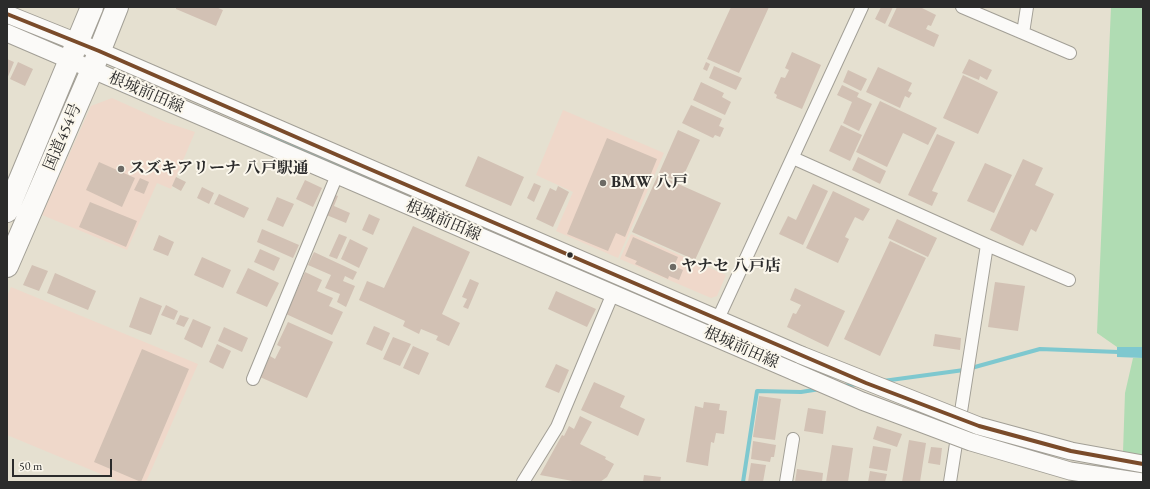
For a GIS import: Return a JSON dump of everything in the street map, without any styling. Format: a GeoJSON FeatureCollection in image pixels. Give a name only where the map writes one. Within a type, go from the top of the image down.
{"type":"FeatureCollection","features":[{"type":"Feature","properties":{"kind":"highway","name":"国道454号"},"geometry":{"type":"LineString","coordinates":[[7,210],[92,7]]}},
{"type":"Feature","properties":{"kind":"highway","name":"国道454号"},"geometry":{"type":"LineString","coordinates":[[7,266],[96,60],[117,7]]}},
{"type":"Feature","properties":{"kind":"street"},"geometry":{"type":"LineString","coordinates":[[714,327],[862,7]]}},
{"type":"Feature","properties":{"kind":"street"},"geometry":{"type":"LineString","coordinates":[[962,7],[1070,53]]}},
{"type":"Feature","properties":{"kind":"street"},"geometry":{"type":"LineString","coordinates":[[1022,33],[1026,7]]}},
{"type":"Feature","properties":{"kind":"street"},"geometry":{"type":"LineString","coordinates":[[7,14],[73,51]]}},
{"type":"Feature","properties":{"kind":"street"},"geometry":{"type":"LineString","coordinates":[[7,34],[73,51],[96,60]]}},
{"type":"Feature","properties":{"kind":"street","name":"根城前田線"},"geometry":{"type":"LineString","coordinates":[[96,60],[337,175],[614,293],[801,355],[979,426],[1071,451],[1143,464]]}},
{"type":"Feature","properties":{"kind":"street","name":"根城前田線"},"geometry":{"type":"LineString","coordinates":[[96,60],[714,327],[795,372],[862,401],[971,442],[1070,471],[1142,482]]}},
{"type":"Feature","properties":{"kind":"street"},"geometry":{"type":"LineString","coordinates":[[793,158],[1069,280]]}},
{"type":"Feature","properties":{"kind":"street"},"geometry":{"type":"LineString","coordinates":[[253,379],[337,175]]}},
{"type":"Feature","properties":{"kind":"street"},"geometry":{"type":"LineString","coordinates":[[950,482],[987,245]]}},
{"type":"Feature","properties":{"kind":"street"},"geometry":{"type":"LineString","coordinates":[[526,482],[558,427],[614,293]]}},
{"type":"Feature","properties":{"kind":"street"},"geometry":{"type":"LineString","coordinates":[[786,482],[793,439]]}},
{"type":"Feature","properties":{"kind":"shaded area","name":"スズキアリーナ 八戸駅通"},"geometry":{"type":"Polygon","coordinates":[[[112,98],[165,122],[195,132],[171,189],[157,183],[127,250],[42,215],[91,106],[112,98]]]}},
{"type":"Feature","properties":{"kind":"shaded area","name":"BMW 八戸"},"geometry":{"type":"Polygon","coordinates":[[[563,110],[664,153],[618,258],[556,231],[573,192],[536,175],[563,110]]]}},
{"type":"Feature","properties":{"kind":"shaded area","name":"ヤナセ 八戸店"},"geometry":{"type":"Polygon","coordinates":[[[631,234],[726,275],[717,296],[711,298],[620,259],[631,234]]]}},
{"type":"Feature","properties":{"kind":"shaded area"},"geometry":{"type":"Polygon","coordinates":[[[11,287],[198,364],[146,482],[120,482],[7,435],[7,296],[11,287]]]}},
{"type":"Feature","properties":{"kind":"green space"},"geometry":{"type":"Polygon","coordinates":[[[1111,7],[1143,7],[1143,347],[1117,347],[1097,333],[1111,7]]]}},
{"type":"Feature","properties":{"kind":"green space"},"geometry":{"type":"Polygon","coordinates":[[[1133,358],[1143,358],[1143,482],[1122,482],[1125,393],[1133,358]]]}},
{"type":"Feature","properties":{"kind":"water"},"geometry":{"type":"Polygon","coordinates":[[[1117,347],[1143,347],[1143,358],[1117,357],[1117,347]]]}},
{"type":"Feature","properties":{"kind":"building"},"geometry":{"type":"Polygon","coordinates":[[[176,7],[216,7],[223,10],[216,26],[176,9],[176,7]]]}},
{"type":"Feature","properties":{"kind":"building"},"geometry":{"type":"Polygon","coordinates":[[[731,7],[769,7],[739,73],[707,59],[731,7]]]}},
{"type":"Feature","properties":{"kind":"building"},"geometry":{"type":"Polygon","coordinates":[[[881,7],[893,7],[885,24],[875,19],[881,7]]]}},
{"type":"Feature","properties":{"kind":"building"},"geometry":{"type":"Polygon","coordinates":[[[897,7],[920,7],[936,15],[931,26],[928,25],[926,29],[939,35],[934,47],[888,26],[897,7]]]}},
{"type":"Feature","properties":{"kind":"building"},"geometry":{"type":"Polygon","coordinates":[[[792,52],[821,65],[802,109],[776,98],[777,95],[774,93],[781,77],[785,78],[789,70],[785,68],[792,52]]]}},
{"type":"Feature","properties":{"kind":"building"},"geometry":{"type":"Polygon","coordinates":[[[7,59],[14,62],[7,79],[7,59]]]}},
{"type":"Feature","properties":{"kind":"building"},"geometry":{"type":"Polygon","coordinates":[[[969,59],[992,70],[987,80],[980,76],[979,80],[962,73],[969,59]]]}},
{"type":"Feature","properties":{"kind":"building"},"geometry":{"type":"Polygon","coordinates":[[[18,62],[33,69],[25,86],[10,79],[18,62]]]}},
{"type":"Feature","properties":{"kind":"building"},"geometry":{"type":"Polygon","coordinates":[[[706,62],[710,64],[707,71],[703,69],[706,62]]]}},
{"type":"Feature","properties":{"kind":"building"},"geometry":{"type":"Polygon","coordinates":[[[714,66],[742,78],[736,90],[709,78],[714,66]]]}},
{"type":"Feature","properties":{"kind":"building"},"geometry":{"type":"Polygon","coordinates":[[[878,67],[912,83],[908,91],[912,93],[909,98],[905,96],[900,108],[866,92],[878,67]]]}},
{"type":"Feature","properties":{"kind":"building"},"geometry":{"type":"Polygon","coordinates":[[[848,70],[867,79],[861,91],[843,82],[848,70]]]}},
{"type":"Feature","properties":{"kind":"building"},"geometry":{"type":"Polygon","coordinates":[[[963,75],[998,92],[978,134],[943,118],[963,75]]]}},
{"type":"Feature","properties":{"kind":"building"},"geometry":{"type":"Polygon","coordinates":[[[701,82],[724,93],[722,97],[731,102],[725,115],[693,100],[701,82]]]}},
{"type":"Feature","properties":{"kind":"building"},"geometry":{"type":"Polygon","coordinates":[[[842,85],[859,93],[857,97],[872,104],[859,131],[843,123],[852,102],[837,95],[842,85]]]}},
{"type":"Feature","properties":{"kind":"building"},"geometry":{"type":"Polygon","coordinates":[[[880,101],[937,128],[928,145],[903,133],[887,167],[856,152],[880,101]]]}},
{"type":"Feature","properties":{"kind":"building"},"geometry":{"type":"Polygon","coordinates":[[[691,105],[722,119],[719,126],[724,128],[720,137],[715,135],[713,138],[682,123],[691,105]]]}},
{"type":"Feature","properties":{"kind":"building"},"geometry":{"type":"Polygon","coordinates":[[[841,125],[862,135],[850,161],[829,151],[841,125]]]}},
{"type":"Feature","properties":{"kind":"building"},"geometry":{"type":"Polygon","coordinates":[[[678,130],[700,140],[680,183],[659,173],[678,130]]]}},
{"type":"Feature","properties":{"kind":"building"},"geometry":{"type":"Polygon","coordinates":[[[937,134],[955,142],[932,191],[938,193],[932,206],[908,195],[937,134]]]}},
{"type":"Feature","properties":{"kind":"building"},"geometry":{"type":"Polygon","coordinates":[[[607,138],[657,159],[625,237],[616,233],[608,251],[567,234],[607,138]]]}},
{"type":"Feature","properties":{"kind":"building"},"geometry":{"type":"Polygon","coordinates":[[[478,156],[524,177],[511,206],[465,186],[478,156]]]}},
{"type":"Feature","properties":{"kind":"building"},"geometry":{"type":"Polygon","coordinates":[[[858,157],[886,171],[880,184],[852,170],[858,157]]]}},
{"type":"Feature","properties":{"kind":"building"},"geometry":{"type":"Polygon","coordinates":[[[1023,159],[1043,168],[1035,185],[1054,194],[1036,232],[1031,229],[1023,246],[990,230],[1023,159]]]}},
{"type":"Feature","properties":{"kind":"building"},"geometry":{"type":"Polygon","coordinates":[[[99,162],[135,178],[122,207],[86,190],[99,162]]]}},
{"type":"Feature","properties":{"kind":"building"},"geometry":{"type":"Polygon","coordinates":[[[985,163],[1012,175],[994,213],[967,201],[985,163]]]}},
{"type":"Feature","properties":{"kind":"building"},"geometry":{"type":"Polygon","coordinates":[[[658,175],[721,203],[695,260],[632,232],[658,175]]]}},
{"type":"Feature","properties":{"kind":"building"},"geometry":{"type":"Polygon","coordinates":[[[176,177],[186,182],[181,191],[172,186],[176,177]]]}},
{"type":"Feature","properties":{"kind":"building"},"geometry":{"type":"Polygon","coordinates":[[[140,178],[149,182],[144,194],[134,190],[140,178]]]}},
{"type":"Feature","properties":{"kind":"building"},"geometry":{"type":"Polygon","coordinates":[[[305,180],[322,188],[313,207],[296,199],[305,180]]]}},
{"type":"Feature","properties":{"kind":"building"},"geometry":{"type":"Polygon","coordinates":[[[534,183],[541,186],[534,202],[527,198],[534,183]]]}},
{"type":"Feature","properties":{"kind":"building"},"geometry":{"type":"Polygon","coordinates":[[[813,184],[828,191],[803,245],[779,234],[788,216],[796,220],[813,184]]]}},
{"type":"Feature","properties":{"kind":"building"},"geometry":{"type":"Polygon","coordinates":[[[558,186],[569,192],[553,227],[536,219],[550,188],[556,191],[558,186]]]}},
{"type":"Feature","properties":{"kind":"building"},"geometry":{"type":"Polygon","coordinates":[[[202,187],[214,193],[209,204],[197,198],[202,187]]]}},
{"type":"Feature","properties":{"kind":"building"},"geometry":{"type":"Polygon","coordinates":[[[833,191],[870,209],[863,221],[855,217],[845,237],[849,239],[838,263],[806,248],[833,191]]]}},
{"type":"Feature","properties":{"kind":"building"},"geometry":{"type":"Polygon","coordinates":[[[219,194],[249,208],[244,218],[214,204],[219,194]]]}},
{"type":"Feature","properties":{"kind":"building"},"geometry":{"type":"Polygon","coordinates":[[[333,194],[338,196],[334,206],[350,213],[346,223],[324,214],[333,194]]]}},
{"type":"Feature","properties":{"kind":"building"},"geometry":{"type":"Polygon","coordinates":[[[277,197],[294,204],[283,227],[267,220],[277,197]]]}},
{"type":"Feature","properties":{"kind":"building"},"geometry":{"type":"Polygon","coordinates":[[[90,202],[137,221],[126,247],[79,227],[90,202]]]}},
{"type":"Feature","properties":{"kind":"building"},"geometry":{"type":"Polygon","coordinates":[[[369,214],[380,219],[373,235],[362,230],[369,214]]]}},
{"type":"Feature","properties":{"kind":"building"},"geometry":{"type":"Polygon","coordinates":[[[897,219],[937,238],[928,257],[888,238],[897,219]]]}},
{"type":"Feature","properties":{"kind":"building"},"geometry":{"type":"Polygon","coordinates":[[[413,226],[470,252],[442,314],[460,323],[449,346],[436,340],[438,336],[421,329],[419,334],[403,326],[405,321],[359,300],[367,281],[384,288],[413,226]]]}},
{"type":"Feature","properties":{"kind":"building"},"geometry":{"type":"Polygon","coordinates":[[[262,229],[299,245],[293,258],[257,242],[262,229]]]}},
{"type":"Feature","properties":{"kind":"building"},"geometry":{"type":"Polygon","coordinates":[[[339,234],[347,237],[337,259],[329,256],[339,234]]]}},
{"type":"Feature","properties":{"kind":"building"},"geometry":{"type":"Polygon","coordinates":[[[159,235],[174,242],[168,256],[153,250],[159,235]]]}},
{"type":"Feature","properties":{"kind":"building"},"geometry":{"type":"Polygon","coordinates":[[[633,237],[678,257],[674,266],[683,270],[679,280],[669,276],[668,279],[635,264],[637,261],[625,256],[633,237]]]}},
{"type":"Feature","properties":{"kind":"building"},"geometry":{"type":"Polygon","coordinates":[[[350,239],[368,248],[359,268],[341,259],[350,239]]]}},
{"type":"Feature","properties":{"kind":"building"},"geometry":{"type":"Polygon","coordinates":[[[890,241],[926,258],[880,356],[844,339],[890,241]]]}},
{"type":"Feature","properties":{"kind":"building"},"geometry":{"type":"Polygon","coordinates":[[[260,249],[280,258],[274,271],[254,262],[260,249]]]}},
{"type":"Feature","properties":{"kind":"building"},"geometry":{"type":"Polygon","coordinates":[[[314,252],[357,272],[353,280],[345,276],[343,281],[355,286],[346,307],[337,302],[340,294],[325,288],[331,275],[308,265],[314,252]]]}},
{"type":"Feature","properties":{"kind":"building"},"geometry":{"type":"Polygon","coordinates":[[[202,257],[231,270],[223,288],[194,275],[202,257]]]}},
{"type":"Feature","properties":{"kind":"building"},"geometry":{"type":"Polygon","coordinates":[[[32,265],[48,271],[39,291],[23,285],[32,265]]]}},
{"type":"Feature","properties":{"kind":"building"},"geometry":{"type":"Polygon","coordinates":[[[248,268],[279,283],[267,307],[236,293],[248,268]]]}},
{"type":"Feature","properties":{"kind":"building"},"geometry":{"type":"Polygon","coordinates":[[[305,272],[322,280],[317,291],[333,298],[329,306],[343,312],[332,335],[286,314],[305,272]]]}},
{"type":"Feature","properties":{"kind":"building"},"geometry":{"type":"Polygon","coordinates":[[[55,273],[96,291],[88,310],[47,293],[55,273]]]}},
{"type":"Feature","properties":{"kind":"building"},"geometry":{"type":"Polygon","coordinates":[[[470,279],[479,283],[468,309],[463,307],[467,299],[462,297],[470,279]]]}},
{"type":"Feature","properties":{"kind":"building"},"geometry":{"type":"Polygon","coordinates":[[[995,282],[1025,286],[1018,331],[988,327],[995,282]]]}},
{"type":"Feature","properties":{"kind":"building"},"geometry":{"type":"Polygon","coordinates":[[[795,288],[845,311],[828,347],[787,327],[793,313],[796,314],[801,305],[790,300],[795,288]]]}},
{"type":"Feature","properties":{"kind":"building"},"geometry":{"type":"Polygon","coordinates":[[[556,291],[596,309],[587,327],[548,309],[556,291]]]}},
{"type":"Feature","properties":{"kind":"building"},"geometry":{"type":"Polygon","coordinates":[[[140,297],[162,306],[151,335],[129,327],[140,297]]]}},
{"type":"Feature","properties":{"kind":"building"},"geometry":{"type":"Polygon","coordinates":[[[166,305],[178,311],[174,320],[161,315],[166,305]]]}},
{"type":"Feature","properties":{"kind":"building"},"geometry":{"type":"Polygon","coordinates":[[[180,315],[189,318],[184,327],[176,324],[180,315]]]}},
{"type":"Feature","properties":{"kind":"building"},"geometry":{"type":"Polygon","coordinates":[[[193,319],[211,327],[202,348],[184,339],[193,319]]]}},
{"type":"Feature","properties":{"kind":"building"},"geometry":{"type":"Polygon","coordinates":[[[288,322],[333,342],[307,398],[260,377],[270,356],[275,359],[281,347],[277,345],[288,322]]]}},
{"type":"Feature","properties":{"kind":"building"},"geometry":{"type":"Polygon","coordinates":[[[374,326],[390,333],[382,351],[366,344],[374,326]]]}},
{"type":"Feature","properties":{"kind":"building"},"geometry":{"type":"Polygon","coordinates":[[[224,327],[248,338],[242,352],[218,341],[224,327]]]}},
{"type":"Feature","properties":{"kind":"building"},"geometry":{"type":"Polygon","coordinates":[[[935,334],[961,338],[960,350],[933,346],[935,334]]]}},
{"type":"Feature","properties":{"kind":"building"},"geometry":{"type":"Polygon","coordinates":[[[393,337],[411,344],[400,366],[383,359],[393,337]]]}},
{"type":"Feature","properties":{"kind":"building"},"geometry":{"type":"Polygon","coordinates":[[[217,344],[231,351],[223,369],[209,362],[217,344]]]}},
{"type":"Feature","properties":{"kind":"building"},"geometry":{"type":"Polygon","coordinates":[[[413,346],[429,353],[419,375],[403,368],[413,346]]]}},
{"type":"Feature","properties":{"kind":"building"},"geometry":{"type":"Polygon","coordinates":[[[142,349],[189,369],[141,482],[94,462],[142,349]]]}},
{"type":"Feature","properties":{"kind":"building"},"geometry":{"type":"Polygon","coordinates":[[[556,364],[569,370],[559,393],[545,387],[556,364]]]}},
{"type":"Feature","properties":{"kind":"building"},"geometry":{"type":"Polygon","coordinates":[[[594,382],[625,396],[620,407],[645,419],[638,436],[581,410],[594,382]]]}},
{"type":"Feature","properties":{"kind":"building"},"geometry":{"type":"Polygon","coordinates":[[[759,396],[781,399],[775,440],[753,437],[759,396]]]}},
{"type":"Feature","properties":{"kind":"building"},"geometry":{"type":"Polygon","coordinates":[[[704,402],[720,404],[719,410],[727,411],[724,434],[716,433],[714,443],[711,442],[708,466],[686,462],[695,406],[703,408],[704,402]]]}},
{"type":"Feature","properties":{"kind":"building"},"geometry":{"type":"Polygon","coordinates":[[[808,408],[826,411],[823,434],[804,431],[808,408]]]}},
{"type":"Feature","properties":{"kind":"building"},"geometry":{"type":"Polygon","coordinates":[[[580,416],[592,422],[580,444],[606,457],[605,459],[614,464],[607,477],[600,482],[578,482],[540,475],[562,435],[564,436],[569,426],[574,429],[580,416]]]}},
{"type":"Feature","properties":{"kind":"building"},"geometry":{"type":"Polygon","coordinates":[[[877,426],[902,434],[897,447],[873,439],[877,426]]]}},
{"type":"Feature","properties":{"kind":"building"},"geometry":{"type":"Polygon","coordinates":[[[909,440],[926,443],[920,482],[902,482],[909,440]]]}},
{"type":"Feature","properties":{"kind":"building"},"geometry":{"type":"Polygon","coordinates":[[[753,441],[776,445],[774,457],[771,457],[770,462],[751,459],[753,441]]]}},
{"type":"Feature","properties":{"kind":"building"},"geometry":{"type":"Polygon","coordinates":[[[832,445],[853,448],[848,482],[826,482],[832,445]]]}},
{"type":"Feature","properties":{"kind":"building"},"geometry":{"type":"Polygon","coordinates":[[[873,446],[891,449],[887,471],[869,468],[873,446]]]}},
{"type":"Feature","properties":{"kind":"building"},"geometry":{"type":"Polygon","coordinates":[[[931,447],[942,448],[940,465],[928,463],[931,447]]]}},
{"type":"Feature","properties":{"kind":"building"},"geometry":{"type":"Polygon","coordinates":[[[751,463],[766,465],[763,482],[748,482],[751,463]]]}},
{"type":"Feature","properties":{"kind":"building"},"geometry":{"type":"Polygon","coordinates":[[[797,469],[823,473],[822,482],[795,482],[797,469]]]}},
{"type":"Feature","properties":{"kind":"building"},"geometry":{"type":"Polygon","coordinates":[[[870,471],[887,474],[885,482],[868,482],[870,471]]]}},
{"type":"Feature","properties":{"kind":"building"},"geometry":{"type":"Polygon","coordinates":[[[644,475],[661,477],[660,482],[643,482],[644,475]]]}},
{"type":"Feature","properties":{"kind":"waterway"},"geometry":{"type":"LineString","coordinates":[[260,133],[551,256]]}},
{"type":"Feature","properties":{"kind":"waterway"},"geometry":{"type":"LineString","coordinates":[[883,381],[964,370],[1040,349],[1118,352]]}},
{"type":"Feature","properties":{"kind":"waterway"},"geometry":{"type":"LineString","coordinates":[[843,386],[858,384]]}},
{"type":"Feature","properties":{"kind":"waterway"},"geometry":{"type":"LineString","coordinates":[[743,482],[757,391],[801,392],[820,389]]}},
{"type":"Feature","properties":{"kind":"transit line"},"geometry":{"type":"LineString","coordinates":[[7,14],[99,51],[866,383],[979,426],[1071,451],[1143,464]]}},
{"type":"Feature","properties":{"kind":"place","name":"スズキアリーナ 八戸駅通"},"geometry":{"type":"Point","coordinates":[121,169]}},
{"type":"Feature","properties":{"kind":"place","name":"BMW 八戸"},"geometry":{"type":"Point","coordinates":[603,183]}},
{"type":"Feature","properties":{"kind":"place","name":"ヤナセ 八戸店"},"geometry":{"type":"Point","coordinates":[673,267]}}]}
